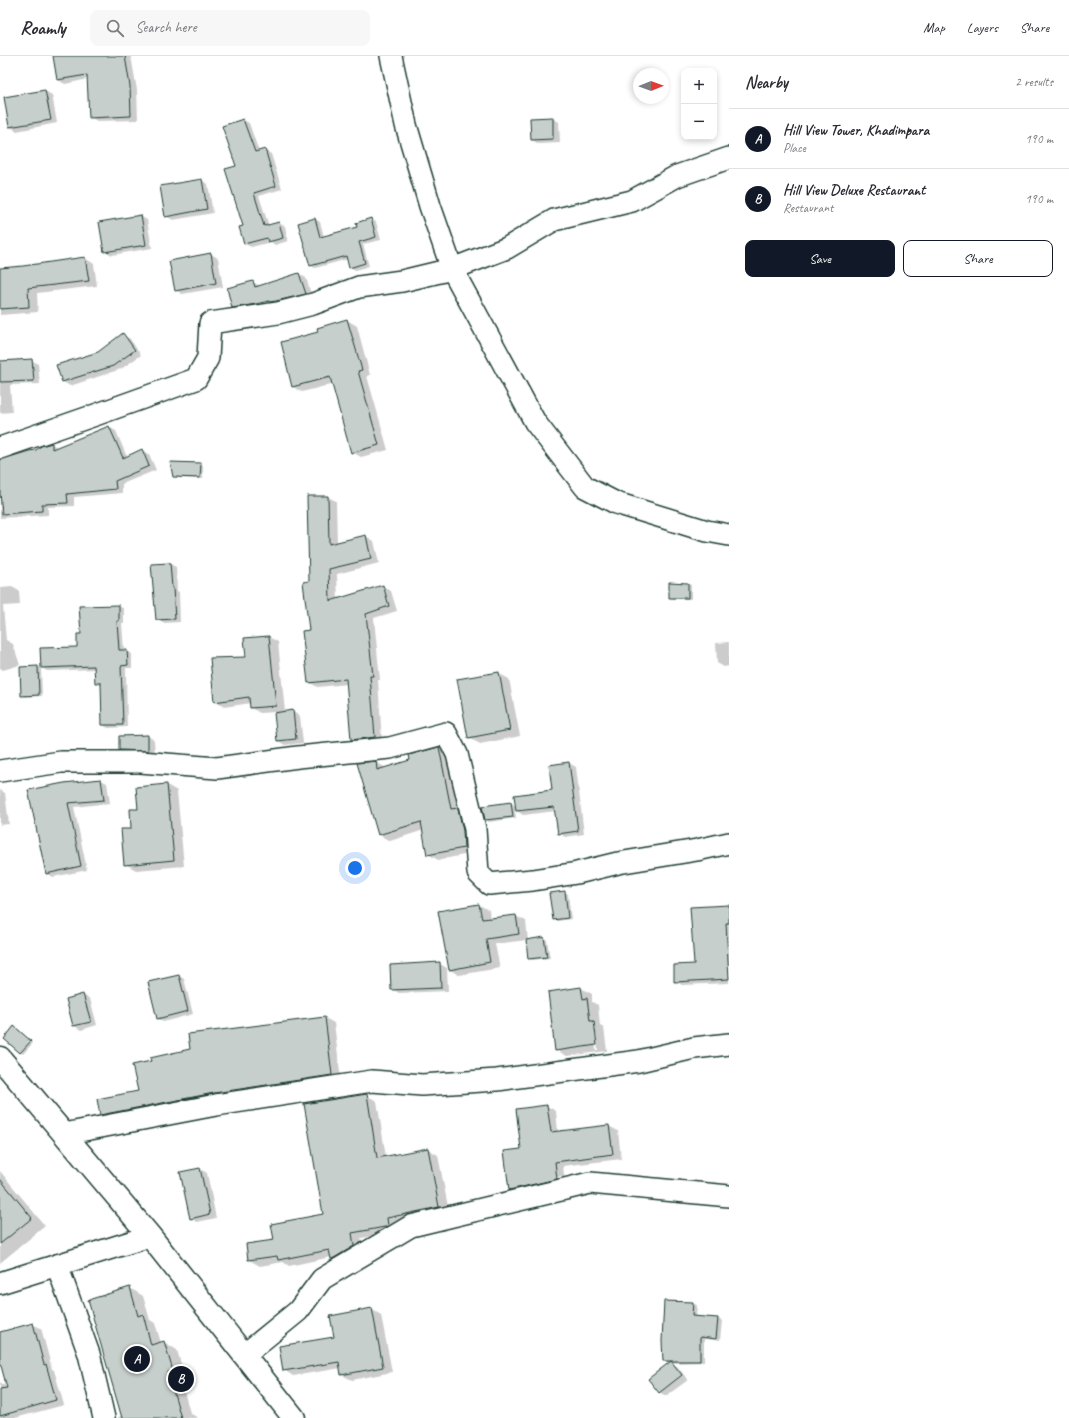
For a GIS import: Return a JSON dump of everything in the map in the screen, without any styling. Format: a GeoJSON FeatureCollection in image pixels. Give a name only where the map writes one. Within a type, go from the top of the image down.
{"type":"FeatureCollection","features":[{"type":"Feature","properties":{"kind":"highway"},"geometry":{"type":"LineString","coordinates":[[0,1058],[150,1236],[294,1418]]}},
{"type":"Feature","properties":{"kind":"street"},"geometry":{"type":"LineString","coordinates":[[391,56],[406,125],[430,206],[452,269],[536,422],[585,487],[616,503],[707,531],[729,535]]}},
{"type":"Feature","properties":{"kind":"street"},"geometry":{"type":"LineString","coordinates":[[0,448],[196,378],[208,358],[210,323],[278,313],[313,304],[359,287],[402,281],[452,269],[507,248],[554,220],[632,201],[677,176],[729,158]]}},
{"type":"Feature","properties":{"kind":"street"},"geometry":{"type":"LineString","coordinates":[[0,771],[61,762],[140,762],[217,768],[298,757],[390,748],[446,733],[457,754],[475,829],[478,873],[489,884],[533,880],[577,873],[618,863],[697,850],[729,843]]}},
{"type":"Feature","properties":{"kind":"street"},"geometry":{"type":"LineString","coordinates":[[64,1134],[216,1105],[372,1081],[422,1085],[497,1080],[639,1061],[694,1048],[729,1044]]}},
{"type":"Feature","properties":{"kind":"street"},"geometry":{"type":"LineString","coordinates":[[244,1355],[298,1310],[322,1279],[411,1226],[590,1183],[729,1196]]}},
{"type":"Feature","properties":{"kind":"street"},"geometry":{"type":"LineString","coordinates":[[0,1283],[150,1236]]}},
{"type":"Feature","properties":{"kind":"street"},"geometry":{"type":"LineString","coordinates":[[57,1266],[89,1354],[104,1418]]}},
{"type":"Feature","properties":{"kind":"building"},"geometry":{"type":"Polygon","coordinates":[[[53,56],[125,56],[130,86],[131,116],[89,118],[87,75],[57,80],[53,56]]]}},
{"type":"Feature","properties":{"kind":"building"},"geometry":{"type":"Polygon","coordinates":[[[45,90],[51,120],[9,127],[4,97],[45,90]]]}},
{"type":"Feature","properties":{"kind":"building"},"geometry":{"type":"Polygon","coordinates":[[[553,117],[553,139],[531,140],[530,118],[553,117]]]}},
{"type":"Feature","properties":{"kind":"building"},"geometry":{"type":"Polygon","coordinates":[[[243,119],[255,152],[265,149],[276,186],[254,193],[264,226],[279,222],[283,238],[268,242],[267,238],[244,244],[239,227],[243,226],[225,169],[236,166],[222,126],[243,119]]]}},
{"type":"Feature","properties":{"kind":"building"},"geometry":{"type":"Polygon","coordinates":[[[202,179],[207,209],[165,217],[160,186],[202,179]]]}},
{"type":"Feature","properties":{"kind":"building"},"geometry":{"type":"Polygon","coordinates":[[[141,215],[146,245],[104,252],[99,222],[141,215]]]}},
{"type":"Feature","properties":{"kind":"building"},"geometry":{"type":"Polygon","coordinates":[[[315,218],[320,237],[357,227],[356,223],[371,218],[376,237],[359,242],[365,263],[349,268],[346,256],[310,266],[298,223],[315,218]]]}},
{"type":"Feature","properties":{"kind":"building"},"geometry":{"type":"Polygon","coordinates":[[[211,253],[216,283],[175,291],[169,261],[211,253]]]}},
{"type":"Feature","properties":{"kind":"building"},"geometry":{"type":"Polygon","coordinates":[[[85,257],[89,281],[28,288],[29,307],[0,309],[0,268],[85,257]]]}},
{"type":"Feature","properties":{"kind":"building"},"geometry":{"type":"Polygon","coordinates":[[[299,273],[306,294],[276,301],[232,308],[227,288],[253,281],[255,287],[299,273]]]}},
{"type":"Feature","properties":{"kind":"building"},"geometry":{"type":"Polygon","coordinates":[[[347,319],[362,370],[358,371],[379,445],[351,453],[330,377],[292,387],[281,342],[318,332],[317,328],[347,319]]]}},
{"type":"Feature","properties":{"kind":"building"},"geometry":{"type":"Polygon","coordinates":[[[123,333],[135,350],[113,366],[62,382],[56,365],[98,352],[123,333]]]}},
{"type":"Feature","properties":{"kind":"building"},"geometry":{"type":"Polygon","coordinates":[[[32,359],[34,381],[0,382],[0,361],[32,359]]]}},
{"type":"Feature","properties":{"kind":"building"},"geometry":{"type":"Polygon","coordinates":[[[109,426],[123,458],[142,449],[149,466],[115,481],[116,489],[67,494],[68,503],[42,504],[42,511],[2,514],[0,493],[0,460],[36,450],[41,446],[52,443],[52,449],[109,426]]]}},
{"type":"Feature","properties":{"kind":"building"},"geometry":{"type":"Polygon","coordinates":[[[170,462],[201,463],[200,478],[173,477],[170,462]]]}},
{"type":"Feature","properties":{"kind":"building"},"geometry":{"type":"Polygon","coordinates":[[[307,496],[328,496],[329,544],[366,535],[371,559],[329,569],[330,601],[383,585],[389,606],[366,614],[373,676],[370,676],[375,737],[351,740],[346,679],[308,683],[302,631],[309,630],[303,582],[309,581],[307,496]]]}},
{"type":"Feature","properties":{"kind":"building"},"geometry":{"type":"Polygon","coordinates":[[[170,563],[175,619],[156,620],[151,564],[170,563]]]}},
{"type":"Feature","properties":{"kind":"building"},"geometry":{"type":"Polygon","coordinates":[[[669,582],[688,583],[688,598],[669,598],[669,582]]]}},
{"type":"Feature","properties":{"kind":"building"},"geometry":{"type":"Polygon","coordinates":[[[119,605],[119,621],[117,621],[119,650],[127,650],[128,665],[121,666],[123,725],[102,725],[101,683],[95,683],[94,666],[41,668],[40,648],[77,647],[77,634],[81,634],[79,606],[119,605]]]}},
{"type":"Feature","properties":{"kind":"building"},"geometry":{"type":"Polygon","coordinates":[[[269,636],[276,706],[250,708],[249,697],[214,702],[210,658],[246,657],[244,638],[269,636]]]}},
{"type":"Feature","properties":{"kind":"building"},"geometry":{"type":"Polygon","coordinates":[[[38,666],[39,695],[21,696],[20,667],[38,666]]]}},
{"type":"Feature","properties":{"kind":"building"},"geometry":{"type":"Polygon","coordinates":[[[499,672],[510,730],[468,738],[457,679],[499,672]]]}},
{"type":"Feature","properties":{"kind":"building"},"geometry":{"type":"Polygon","coordinates":[[[293,710],[296,739],[277,741],[274,713],[293,710]]]}},
{"type":"Feature","properties":{"kind":"building"},"geometry":{"type":"Polygon","coordinates":[[[148,735],[148,751],[119,750],[119,736],[148,735]]]}},
{"type":"Feature","properties":{"kind":"building"},"geometry":{"type":"Polygon","coordinates":[[[439,747],[451,809],[458,808],[463,831],[464,848],[427,855],[421,822],[378,835],[357,763],[376,761],[377,770],[410,760],[409,755],[439,747]]]}},
{"type":"Feature","properties":{"kind":"building"},"geometry":{"type":"Polygon","coordinates":[[[569,762],[578,831],[558,834],[554,807],[516,811],[514,795],[552,790],[549,765],[569,762]]]}},
{"type":"Feature","properties":{"kind":"building"},"geometry":{"type":"Polygon","coordinates":[[[101,779],[104,800],[68,803],[81,866],[46,874],[28,790],[64,783],[101,779]]]}},
{"type":"Feature","properties":{"kind":"building"},"geometry":{"type":"Polygon","coordinates":[[[167,784],[174,860],[124,865],[121,829],[131,829],[130,809],[138,809],[136,787],[167,784]]]}},
{"type":"Feature","properties":{"kind":"building"},"geometry":{"type":"Polygon","coordinates":[[[511,802],[513,817],[485,820],[482,806],[511,802]]]}},
{"type":"Feature","properties":{"kind":"building"},"geometry":{"type":"Polygon","coordinates":[[[565,891],[568,918],[553,920],[549,893],[565,891]]]}},
{"type":"Feature","properties":{"kind":"building"},"geometry":{"type":"Polygon","coordinates":[[[479,904],[482,919],[516,915],[519,934],[486,939],[490,962],[449,970],[438,911],[479,904]]]}},
{"type":"Feature","properties":{"kind":"building"},"geometry":{"type":"Polygon","coordinates":[[[729,905],[729,923],[726,923],[729,979],[674,982],[674,965],[694,964],[690,907],[729,905]]]}},
{"type":"Feature","properties":{"kind":"building"},"geometry":{"type":"Polygon","coordinates":[[[544,937],[547,957],[528,959],[526,940],[544,937]]]}},
{"type":"Feature","properties":{"kind":"building"},"geometry":{"type":"Polygon","coordinates":[[[440,962],[441,988],[391,990],[390,965],[440,962]]]}},
{"type":"Feature","properties":{"kind":"building"},"geometry":{"type":"Polygon","coordinates":[[[179,975],[188,1011],[157,1019],[148,982],[179,975]]]}},
{"type":"Feature","properties":{"kind":"building"},"geometry":{"type":"Polygon","coordinates":[[[581,987],[583,999],[587,998],[590,1021],[594,1021],[597,1045],[555,1051],[548,992],[581,987]]]}},
{"type":"Feature","properties":{"kind":"building"},"geometry":{"type":"Polygon","coordinates":[[[83,994],[91,1022],[73,1026],[66,999],[83,994]]]}},
{"type":"Feature","properties":{"kind":"building"},"geometry":{"type":"Polygon","coordinates":[[[325,1017],[332,1075],[214,1093],[100,1115],[97,1099],[138,1091],[132,1065],[151,1061],[150,1058],[190,1049],[188,1034],[325,1017]]]}},
{"type":"Feature","properties":{"kind":"building"},"geometry":{"type":"Polygon","coordinates":[[[14,1026],[31,1041],[20,1053],[4,1039],[14,1026]]]}},
{"type":"Feature","properties":{"kind":"building"},"geometry":{"type":"Polygon","coordinates":[[[367,1094],[377,1158],[428,1148],[439,1207],[387,1218],[388,1226],[352,1233],[354,1246],[331,1259],[329,1250],[278,1260],[277,1256],[248,1260],[246,1244],[274,1240],[271,1224],[323,1214],[304,1104],[367,1094]]]}},
{"type":"Feature","properties":{"kind":"building"},"geometry":{"type":"Polygon","coordinates":[[[547,1105],[551,1132],[609,1125],[613,1154],[555,1162],[557,1179],[509,1190],[504,1151],[521,1149],[516,1109],[547,1105]]]}},
{"type":"Feature","properties":{"kind":"building"},"geometry":{"type":"Polygon","coordinates":[[[200,1168],[210,1214],[190,1219],[180,1172],[200,1168]]]}},
{"type":"Feature","properties":{"kind":"building"},"geometry":{"type":"Polygon","coordinates":[[[0,1179],[32,1218],[0,1244],[0,1179]]]}},
{"type":"Feature","properties":{"kind":"building"},"geometry":{"type":"Polygon","coordinates":[[[130,1287],[138,1316],[143,1314],[151,1345],[164,1341],[173,1371],[168,1372],[181,1418],[122,1418],[88,1300],[130,1287]]]}},
{"type":"Feature","properties":{"kind":"building"},"geometry":{"type":"Polygon","coordinates":[[[664,1301],[693,1302],[692,1316],[718,1318],[716,1339],[700,1337],[700,1361],[663,1361],[662,1341],[664,1301]]]}},
{"type":"Feature","properties":{"kind":"building"},"geometry":{"type":"Polygon","coordinates":[[[372,1308],[383,1367],[341,1375],[339,1362],[283,1371],[279,1346],[334,1337],[330,1316],[372,1308]]]}},
{"type":"Feature","properties":{"kind":"building"},"geometry":{"type":"Polygon","coordinates":[[[33,1323],[44,1365],[46,1364],[56,1400],[0,1416],[0,1389],[7,1388],[0,1362],[0,1332],[33,1323]]]}},
{"type":"Feature","properties":{"kind":"building"},"geometry":{"type":"Polygon","coordinates":[[[671,1361],[682,1375],[659,1393],[648,1379],[671,1361]]]}},
{"type":"Feature","properties":{"kind":"place","name":"Hill View Tower, Khadimpara"},"geometry":{"type":"Point","coordinates":[137,1359]}},
{"type":"Feature","properties":{"kind":"place","name":"Hill View Deluxe Restaurant"},"geometry":{"type":"Point","coordinates":[181,1379]}}]}
